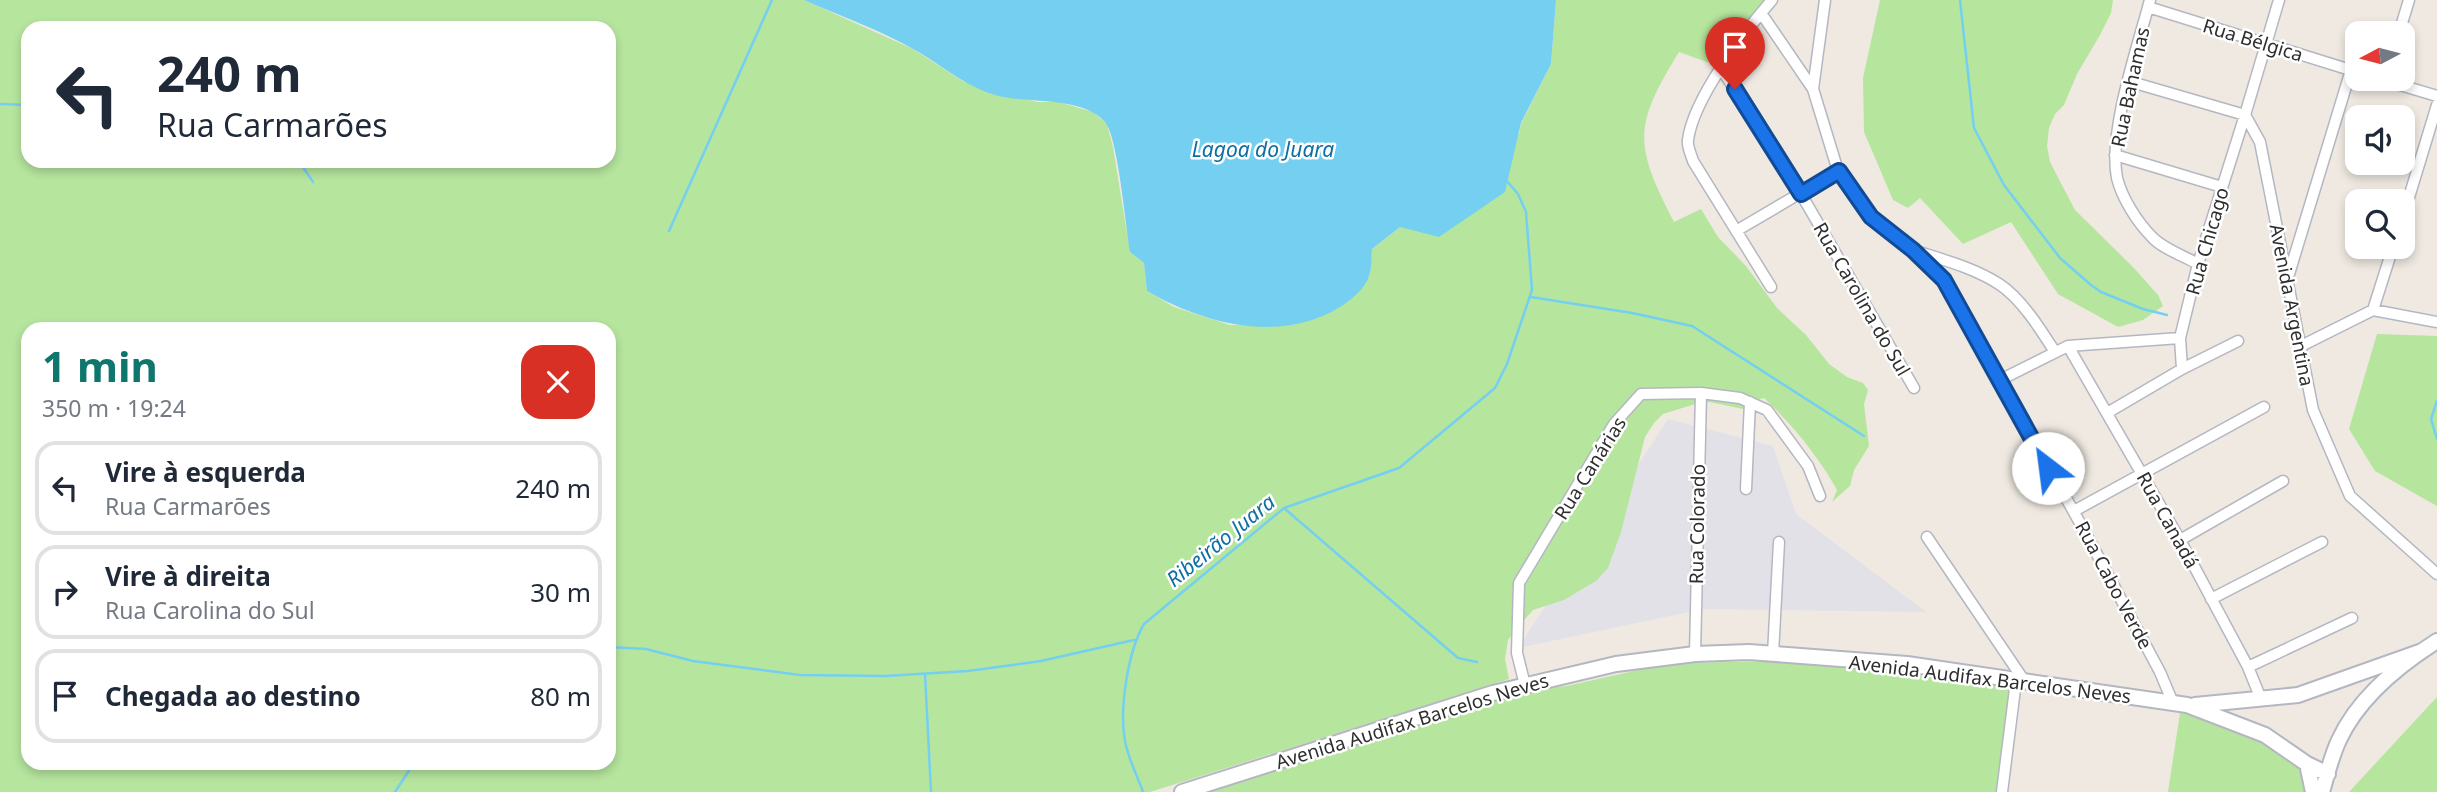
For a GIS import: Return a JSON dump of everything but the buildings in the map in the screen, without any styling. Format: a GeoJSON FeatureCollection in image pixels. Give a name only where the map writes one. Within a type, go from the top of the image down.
{"type":"FeatureCollection","features":[{"type":"Feature","properties":{"kind":"main road"},"geometry":{"type":"LineString","coordinates":[[2322,792],[2339,739],[2364,699],[2422,650],[2437,641]]}},
{"type":"Feature","properties":{"kind":"main road","name":"Avenida Audifax Barcelos Neves"},"geometry":{"type":"LineString","coordinates":[[1182,792],[1525,685],[1616,664],[1695,654],[1773,653],[1907,664],[2180,704],[2298,695],[2422,650]]}},
{"type":"Feature","properties":{"kind":"main road","name":"Avenida Audifax Barcelos Neves"},"geometry":{"type":"LineString","coordinates":[[2180,704],[2265,734],[2308,764],[2328,774]]}},
{"type":"Feature","properties":{"kind":"main road"},"geometry":{"type":"LineString","coordinates":[[2308,764],[2313,792]]}},
{"type":"Feature","properties":{"kind":"street"},"geometry":{"type":"LineString","coordinates":[[1771,287],[1693,161],[1687,143],[1693,118],[1721,68],[1772,0]]}},
{"type":"Feature","properties":{"kind":"street","name":"Rua Cabo Verde"},"geometry":{"type":"LineString","coordinates":[[1825,0],[1813,89],[1839,171],[1871,217],[1913,250],[1944,280],[2180,704]]}},
{"type":"Feature","properties":{"kind":"street"},"geometry":{"type":"LineString","coordinates":[[2128,80],[2245,115],[2279,0]]}},
{"type":"Feature","properties":{"kind":"street"},"geometry":{"type":"LineString","coordinates":[[2403,21],[2409,0]]}},
{"type":"Feature","properties":{"kind":"street","name":"Rua Bélgica"},"geometry":{"type":"LineString","coordinates":[[2149,4],[2345,68]]}},
{"type":"Feature","properties":{"kind":"street","name":"Rua Bahamas"},"geometry":{"type":"LineString","coordinates":[[2149,4],[2128,80],[2115,155],[2118,179],[2132,212],[2153,239],[2198,264]]}},
{"type":"Feature","properties":{"kind":"street"},"geometry":{"type":"LineString","coordinates":[[1761,13],[1813,89]]}},
{"type":"Feature","properties":{"kind":"street","name":"Rua Carolina do Sul"},"geometry":{"type":"LineString","coordinates":[[1721,68],[1801,194],[1914,388]]}},
{"type":"Feature","properties":{"kind":"street"},"geometry":{"type":"LineString","coordinates":[[2415,89],[2437,96]]}},
{"type":"Feature","properties":{"kind":"street"},"geometry":{"type":"LineString","coordinates":[[2287,278],[2348,91]]}},
{"type":"Feature","properties":{"kind":"street"},"geometry":{"type":"LineString","coordinates":[[2411,189],[2435,110]]}},
{"type":"Feature","properties":{"kind":"street","name":"Rua Chicago"},"geometry":{"type":"LineString","coordinates":[[2182,369],[2180,338],[2198,264],[2245,115]]}},
{"type":"Feature","properties":{"kind":"street","name":"Avenida Argentina"},"geometry":{"type":"LineString","coordinates":[[2245,115],[2260,142],[2313,410],[2350,496],[2437,574]]}},
{"type":"Feature","properties":{"kind":"street"},"geometry":{"type":"LineString","coordinates":[[2115,155],[2222,187]]}},
{"type":"Feature","properties":{"kind":"street"},"geometry":{"type":"LineString","coordinates":[[1735,231],[1839,171]]}},
{"type":"Feature","properties":{"kind":"street"},"geometry":{"type":"LineString","coordinates":[[1913,250],[1962,265],[2001,284],[2038,325],[2055,352]]}},
{"type":"Feature","properties":{"kind":"street"},"geometry":{"type":"LineString","coordinates":[[2373,310],[2389,259]]}},
{"type":"Feature","properties":{"kind":"street"},"geometry":{"type":"LineString","coordinates":[[2301,346],[2373,310],[2437,322]]}},
{"type":"Feature","properties":{"kind":"street"},"geometry":{"type":"LineString","coordinates":[[1998,381],[2068,346],[2180,338]]}},
{"type":"Feature","properties":{"kind":"street"},"geometry":{"type":"LineString","coordinates":[[2107,413],[2182,369],[2238,341]]}},
{"type":"Feature","properties":{"kind":"street","name":"Rua Canadá"},"geometry":{"type":"LineString","coordinates":[[2068,346],[2180,540],[2248,667],[2260,699]]}},
{"type":"Feature","properties":{"kind":"street","name":"Rua Canárias"},"geometry":{"type":"LineString","coordinates":[[1525,685],[1517,653],[1519,583],[1614,424],[1641,394],[1701,393],[1740,398],[1767,410],[1808,466],[1820,496]]}},
{"type":"Feature","properties":{"kind":"street","name":"Rua Colorado"},"geometry":{"type":"LineString","coordinates":[[1695,654],[1701,393]]}},
{"type":"Feature","properties":{"kind":"street"},"geometry":{"type":"LineString","coordinates":[[1746,489],[1750,402]]}},
{"type":"Feature","properties":{"kind":"street"},"geometry":{"type":"LineString","coordinates":[[2074,512],[2264,407]]}},
{"type":"Feature","properties":{"kind":"street"},"geometry":{"type":"LineString","coordinates":[[2180,540],[2283,481]]}},
{"type":"Feature","properties":{"kind":"street"},"geometry":{"type":"LineString","coordinates":[[1927,537],[2021,682],[2002,792]]}},
{"type":"Feature","properties":{"kind":"street"},"geometry":{"type":"LineString","coordinates":[[1773,653],[1779,542]]}},
{"type":"Feature","properties":{"kind":"street"},"geometry":{"type":"LineString","coordinates":[[2211,599],[2322,542]]}},
{"type":"Feature","properties":{"kind":"street"},"geometry":{"type":"LineString","coordinates":[[2248,667],[2352,618]]}},
{"type":"Feature","properties":{"kind":"shaded area"},"geometry":{"type":"Polygon","coordinates":[[[1668,419],[1773,446],[1796,514],[1926,612],[1703,609],[1518,648],[1668,419]]]}},
{"type":"Feature","properties":{"kind":"green space"},"geometry":{"type":"Polygon","coordinates":[[[0,0],[804,0],[913,49],[964,82],[1037,102],[1059,102],[1093,112],[1107,124],[1130,252],[1144,263],[1147,291],[1174,307],[1230,325],[1294,325],[1369,277],[1372,249],[1519,134],[1521,124],[1551,64],[1556,0],[1765,0],[1721,67],[1679,52],[1653,99],[1644,136],[1646,154],[1651,173],[1674,222],[1701,209],[1718,237],[1746,266],[1777,308],[1806,335],[1829,364],[1847,377],[1863,383],[1868,390],[1864,404],[1869,446],[1854,470],[1850,486],[1832,502],[1837,490],[1822,465],[1795,430],[1764,398],[1750,402],[1743,409],[1710,402],[1663,414],[1645,437],[1621,532],[1608,568],[1596,581],[1564,600],[1533,610],[1508,640],[1505,659],[1509,679],[1150,792],[0,792],[0,0]]]}},
{"type":"Feature","properties":{"kind":"green space"},"geometry":{"type":"Polygon","coordinates":[[[1880,0],[2113,0],[2111,13],[2100,35],[2077,74],[2064,105],[2055,114],[2049,128],[2047,146],[2050,162],[2075,210],[2134,268],[2158,295],[2163,306],[2143,320],[2118,327],[2058,294],[2011,222],[1963,244],[1920,198],[1908,208],[1893,200],[1864,132],[1863,78],[1880,0]]]}},
{"type":"Feature","properties":{"kind":"green space"},"geometry":{"type":"Polygon","coordinates":[[[2377,334],[2437,336],[2437,506],[2375,471],[2349,429],[2377,334]]]}},
{"type":"Feature","properties":{"kind":"green space"},"geometry":{"type":"Polygon","coordinates":[[[1791,661],[1988,683],[2012,689],[1996,792],[1200,792],[1460,712],[1493,693],[1567,686],[1669,663],[1791,661]]]}},
{"type":"Feature","properties":{"kind":"green space"},"geometry":{"type":"Polygon","coordinates":[[[2437,697],[2437,792],[2349,792],[2437,697]]]}},
{"type":"Feature","properties":{"kind":"green space"},"geometry":{"type":"Polygon","coordinates":[[[2180,713],[2195,713],[2273,746],[2302,769],[2307,792],[2168,792],[2180,713]]]}},
{"type":"Feature","properties":{"kind":"water","name":"Lagoa do Juara"},"geometry":{"type":"Polygon","coordinates":[[[804,0],[1556,0],[1551,64],[1521,123],[1505,192],[1439,237],[1400,227],[1372,249],[1371,270],[1367,281],[1349,301],[1317,318],[1293,325],[1268,327],[1242,325],[1193,313],[1147,291],[1144,263],[1130,252],[1118,164],[1110,131],[1105,122],[1095,114],[1069,104],[1012,98],[987,92],[902,43],[804,0]]]}},
{"type":"Feature","properties":{"kind":"waterway"},"geometry":{"type":"LineString","coordinates":[[669,231],[772,0]]}},
{"type":"Feature","properties":{"kind":"waterway"},"geometry":{"type":"LineString","coordinates":[[1960,0],[1974,128],[2004,185],[2060,258],[2091,285],[2101,292],[2143,309],[2167,315]]}},
{"type":"Feature","properties":{"kind":"waterway"},"geometry":{"type":"LineString","coordinates":[[0,104],[21,105]]}},
{"type":"Feature","properties":{"kind":"waterway"},"geometry":{"type":"LineString","coordinates":[[304,168],[313,182]]}},
{"type":"Feature","properties":{"kind":"waterway","name":"Ribeirão Juara"},"geometry":{"type":"LineString","coordinates":[[1143,792],[1126,747],[1123,713],[1129,664],[1144,624],[1284,508],[1399,468],[1495,388],[1507,364],[1532,290],[1526,212],[1518,194],[1506,180]]}},
{"type":"Feature","properties":{"kind":"waterway"},"geometry":{"type":"LineString","coordinates":[[1531,297],[1632,313],[1692,326],[1864,436]]}},
{"type":"Feature","properties":{"kind":"waterway"},"geometry":{"type":"LineString","coordinates":[[2437,401],[2431,419],[2437,439]]}},
{"type":"Feature","properties":{"kind":"waterway"},"geometry":{"type":"LineString","coordinates":[[1284,508],[1458,658],[1477,662]]}},
{"type":"Feature","properties":{"kind":"waterway"},"geometry":{"type":"LineString","coordinates":[[616,647],[646,649],[693,661],[800,675],[885,676],[968,671],[1041,661],[1134,640]]}},
{"type":"Feature","properties":{"kind":"waterway"},"geometry":{"type":"LineString","coordinates":[[925,674],[931,792]]}},
{"type":"Feature","properties":{"kind":"waterway"},"geometry":{"type":"LineString","coordinates":[[395,792],[409,770]]}},
{"type":"Feature","properties":{"kind":"route"},"geometry":{"type":"LineString","coordinates":[[1735,89],[1801,194],[1839,171],[1871,217],[1913,250],[1944,280],[2048,468]]}}]}
